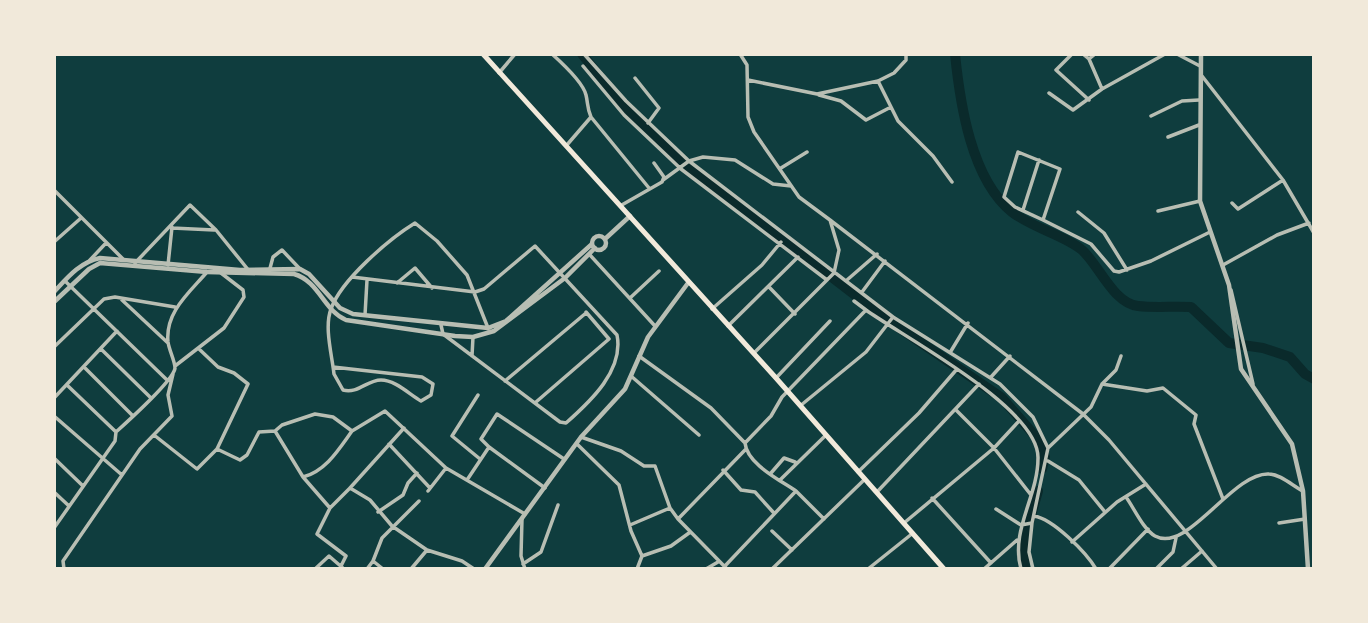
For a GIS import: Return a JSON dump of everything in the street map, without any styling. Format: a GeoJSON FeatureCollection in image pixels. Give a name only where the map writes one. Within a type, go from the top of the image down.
{"type":"FeatureCollection","features":[{"type":"Feature","properties":{"kind":"highway"},"geometry":{"type":"LineString","coordinates":[[483,54],[754,353],[944,569]]}},
{"type":"Feature","properties":{"kind":"street"},"geometry":{"type":"LineString","coordinates":[[499,73],[515,54]]}},
{"type":"Feature","properties":{"kind":"street"},"geometry":{"type":"LineString","coordinates":[[552,54],[568,68],[586,93],[586,105],[591,117],[649,188]]}},
{"type":"Feature","properties":{"kind":"street"},"geometry":{"type":"LineString","coordinates":[[584,54],[688,162],[893,317],[991,377],[1032,417],[1048,448],[1048,460],[1032,523],[1029,552],[1033,569]]}},
{"type":"Feature","properties":{"kind":"street"},"geometry":{"type":"LineString","coordinates":[[817,94],[878,81],[894,74],[906,60],[906,54]]}},
{"type":"Feature","properties":{"kind":"street"},"geometry":{"type":"LineString","coordinates":[[1072,54],[1056,70],[1089,100]]}},
{"type":"Feature","properties":{"kind":"street"},"geometry":{"type":"LineString","coordinates":[[1083,54],[1089,60],[1102,89]]}},
{"type":"Feature","properties":{"kind":"street"},"geometry":{"type":"LineString","coordinates":[[1089,60],[1095,54]]}},
{"type":"Feature","properties":{"kind":"street"},"geometry":{"type":"LineString","coordinates":[[1048,93],[1069,110],[1165,54]]}},
{"type":"Feature","properties":{"kind":"street"},"geometry":{"type":"LineString","coordinates":[[1177,54],[1200,65]]}},
{"type":"Feature","properties":{"kind":"street"},"geometry":{"type":"LineString","coordinates":[[1201,54],[1200,201],[1223,265],[1243,332],[1246,360],[1260,398]]}},
{"type":"Feature","properties":{"kind":"street"},"geometry":{"type":"LineString","coordinates":[[743,55],[748,80],[748,117],[754,132],[781,168],[790,186],[830,220],[968,323],[1083,414],[1217,569]]}},
{"type":"Feature","properties":{"kind":"street"},"geometry":{"type":"LineString","coordinates":[[583,66],[624,115],[682,169],[828,279]]}},
{"type":"Feature","properties":{"kind":"street"},"geometry":{"type":"LineString","coordinates":[[1200,73],[1283,180],[1314,233]]}},
{"type":"Feature","properties":{"kind":"street"},"geometry":{"type":"LineString","coordinates":[[635,78],[659,108],[648,123]]}},
{"type":"Feature","properties":{"kind":"street"},"geometry":{"type":"LineString","coordinates":[[748,80],[841,100],[866,120],[891,107]]}},
{"type":"Feature","properties":{"kind":"street"},"geometry":{"type":"LineString","coordinates":[[878,81],[898,121],[933,156],[951,182]]}},
{"type":"Feature","properties":{"kind":"street"},"geometry":{"type":"LineString","coordinates":[[1151,116],[1182,101],[1199,100]]}},
{"type":"Feature","properties":{"kind":"street"},"geometry":{"type":"LineString","coordinates":[[566,146],[591,117]]}},
{"type":"Feature","properties":{"kind":"street"},"geometry":{"type":"LineString","coordinates":[[1168,137],[1199,125]]}},
{"type":"Feature","properties":{"kind":"street"},"geometry":{"type":"LineString","coordinates":[[781,168],[807,152]]}},
{"type":"Feature","properties":{"kind":"street"},"geometry":{"type":"LineString","coordinates":[[1043,220],[1060,169],[1017,152],[1003,193],[1010,204],[1091,244],[1114,271],[1127,270],[1210,232]]}},
{"type":"Feature","properties":{"kind":"street"},"geometry":{"type":"LineString","coordinates":[[620,206],[682,169],[688,162],[703,157],[735,160],[773,184],[790,186]]}},
{"type":"Feature","properties":{"kind":"street"},"geometry":{"type":"LineString","coordinates":[[1023,210],[1039,160]]}},
{"type":"Feature","properties":{"kind":"street"},"geometry":{"type":"LineString","coordinates":[[654,163],[663,180]]}},
{"type":"Feature","properties":{"kind":"street"},"geometry":{"type":"LineString","coordinates":[[1232,203],[1238,209],[1283,180]]}},
{"type":"Feature","properties":{"kind":"street"},"geometry":{"type":"LineString","coordinates":[[54,190],[122,259]]}},
{"type":"Feature","properties":{"kind":"street"},"geometry":{"type":"LineString","coordinates":[[1158,211],[1200,201]]}},
{"type":"Feature","properties":{"kind":"street"},"geometry":{"type":"LineString","coordinates":[[134,263],[192,206],[250,271]]}},
{"type":"Feature","properties":{"kind":"street"},"geometry":{"type":"LineString","coordinates":[[1078,212],[1104,233],[1127,270]]}},
{"type":"Feature","properties":{"kind":"street"},"geometry":{"type":"LineString","coordinates":[[594,246],[604,248],[605,239],[630,216]]}},
{"type":"Feature","properties":{"kind":"street"},"geometry":{"type":"LineString","coordinates":[[54,242],[81,218]]}},
{"type":"Feature","properties":{"kind":"street"},"geometry":{"type":"LineString","coordinates":[[754,353],[795,315],[834,272],[839,250],[830,220]]}},
{"type":"Feature","properties":{"kind":"street"},"geometry":{"type":"LineString","coordinates":[[168,265],[173,222]]}},
{"type":"Feature","properties":{"kind":"street"},"geometry":{"type":"LineString","coordinates":[[333,367],[422,377],[431,382],[433,387],[423,401],[382,380],[348,392],[336,382],[333,367],[331,309],[352,277],[418,223],[458,263],[475,292],[488,328]]}},
{"type":"Feature","properties":{"kind":"street"},"geometry":{"type":"LineString","coordinates":[[1223,265],[1277,234],[1309,223]]}},
{"type":"Feature","properties":{"kind":"street"},"geometry":{"type":"LineString","coordinates":[[172,228],[216,230]]}},
{"type":"Feature","properties":{"kind":"street"},"geometry":{"type":"LineString","coordinates":[[54,232],[59,236]]}},
{"type":"Feature","properties":{"kind":"street"},"geometry":{"type":"LineString","coordinates":[[269,271],[273,257],[282,250],[346,312],[441,325],[488,328],[506,321],[590,255],[597,236],[605,239]]}},
{"type":"Feature","properties":{"kind":"street"},"geometry":{"type":"LineString","coordinates":[[712,309],[762,265],[781,242]]}},
{"type":"Feature","properties":{"kind":"street"},"geometry":{"type":"LineString","coordinates":[[54,292],[106,243]]}},
{"type":"Feature","properties":{"kind":"street"},"geometry":{"type":"LineString","coordinates":[[352,277],[475,292],[484,289],[533,246],[619,337],[613,370],[566,423],[560,422],[472,357],[443,334],[441,325]]}},
{"type":"Feature","properties":{"kind":"street"},"geometry":{"type":"LineString","coordinates":[[269,271],[299,275],[313,286],[331,309],[346,320],[473,337],[503,328],[594,246]]}},
{"type":"Feature","properties":{"kind":"street"},"geometry":{"type":"LineString","coordinates":[[847,280],[877,254]]}},
{"type":"Feature","properties":{"kind":"street"},"geometry":{"type":"LineString","coordinates":[[590,255],[655,326]]}},
{"type":"Feature","properties":{"kind":"street"},"geometry":{"type":"LineString","coordinates":[[727,326],[770,288],[798,257]]}},
{"type":"Feature","properties":{"kind":"street"},"geometry":{"type":"LineString","coordinates":[[90,260],[122,259],[134,263],[207,272],[300,269]]}},
{"type":"Feature","properties":{"kind":"street"},"geometry":{"type":"LineString","coordinates":[[862,292],[885,261]]}},
{"type":"Feature","properties":{"kind":"street"},"geometry":{"type":"LineString","coordinates":[[54,302],[95,264],[134,263],[250,271]]}},
{"type":"Feature","properties":{"kind":"street"},"geometry":{"type":"LineString","coordinates":[[397,283],[415,268],[433,288]]}},
{"type":"Feature","properties":{"kind":"street"},"geometry":{"type":"LineString","coordinates":[[630,298],[659,271]]}},
{"type":"Feature","properties":{"kind":"street"},"geometry":{"type":"LineString","coordinates":[[54,562],[64,565],[122,475],[172,416],[168,395],[174,369],[168,343],[169,323],[176,307],[207,272]]}},
{"type":"Feature","properties":{"kind":"street"},"geometry":{"type":"LineString","coordinates":[[54,528],[115,441],[116,432],[151,398],[174,369],[224,328],[244,297],[243,290],[220,272]]}},
{"type":"Feature","properties":{"kind":"street"},"geometry":{"type":"LineString","coordinates":[[365,315],[367,280]]}},
{"type":"Feature","properties":{"kind":"street"},"geometry":{"type":"LineString","coordinates":[[65,281],[167,380]]}},
{"type":"Feature","properties":{"kind":"street"},"geometry":{"type":"LineString","coordinates":[[485,569],[581,437],[618,398],[655,326],[688,283]]}},
{"type":"Feature","properties":{"kind":"street"},"geometry":{"type":"LineString","coordinates":[[1229,285],[1233,328],[1245,379],[1292,443],[1303,491],[1308,569]]}},
{"type":"Feature","properties":{"kind":"street"},"geometry":{"type":"LineString","coordinates":[[770,288],[795,315]]}},
{"type":"Feature","properties":{"kind":"street"},"geometry":{"type":"LineString","coordinates":[[54,347],[104,299],[176,307]]}},
{"type":"Feature","properties":{"kind":"street"},"geometry":{"type":"LineString","coordinates":[[120,299],[168,343]]}},
{"type":"Feature","properties":{"kind":"street"},"geometry":{"type":"LineString","coordinates":[[854,301],[979,384],[1019,421],[1037,447],[1039,459],[1018,538],[1021,569]]}},
{"type":"Feature","properties":{"kind":"street"},"geometry":{"type":"LineString","coordinates":[[505,382],[592,307]]}},
{"type":"Feature","properties":{"kind":"street"},"geometry":{"type":"LineString","coordinates":[[745,443],[866,310]]}},
{"type":"Feature","properties":{"kind":"street"},"geometry":{"type":"LineString","coordinates":[[586,313],[609,339],[617,344]]}},
{"type":"Feature","properties":{"kind":"street"},"geometry":{"type":"LineString","coordinates":[[800,406],[866,352],[893,317]]}},
{"type":"Feature","properties":{"kind":"street"},"geometry":{"type":"LineString","coordinates":[[776,378],[830,321]]}},
{"type":"Feature","properties":{"kind":"street"},"geometry":{"type":"LineString","coordinates":[[951,351],[968,323]]}},
{"type":"Feature","properties":{"kind":"street"},"geometry":{"type":"LineString","coordinates":[[54,398],[117,331]]}},
{"type":"Feature","properties":{"kind":"street"},"geometry":{"type":"LineString","coordinates":[[472,357],[473,337]]}},
{"type":"Feature","properties":{"kind":"street"},"geometry":{"type":"LineString","coordinates":[[536,402],[609,339]]}},
{"type":"Feature","properties":{"kind":"street"},"geometry":{"type":"LineString","coordinates":[[154,435],[197,469],[217,449],[248,384],[234,373],[218,367],[198,348]]}},
{"type":"Feature","properties":{"kind":"street"},"geometry":{"type":"LineString","coordinates":[[101,349],[151,398]]}},
{"type":"Feature","properties":{"kind":"street"},"geometry":{"type":"LineString","coordinates":[[639,356],[711,408],[745,443],[746,449],[771,473],[796,491],[824,519]]}},
{"type":"Feature","properties":{"kind":"street"},"geometry":{"type":"LineString","coordinates":[[991,377],[1010,356]]}},
{"type":"Feature","properties":{"kind":"street"},"geometry":{"type":"LineString","coordinates":[[1048,448],[1091,407],[1102,384],[1116,370],[1121,356]]}},
{"type":"Feature","properties":{"kind":"street"},"geometry":{"type":"LineString","coordinates":[[84,367],[133,416]]}},
{"type":"Feature","properties":{"kind":"street"},"geometry":{"type":"LineString","coordinates":[[858,472],[919,413],[957,369]]}},
{"type":"Feature","properties":{"kind":"street"},"geometry":{"type":"LineString","coordinates":[[631,376],[699,435]]}},
{"type":"Feature","properties":{"kind":"street"},"geometry":{"type":"LineString","coordinates":[[877,492],[979,384]]}},
{"type":"Feature","properties":{"kind":"street"},"geometry":{"type":"LineString","coordinates":[[1102,384],[1147,391],[1163,388],[1196,415],[1194,424],[1223,499]]}},
{"type":"Feature","properties":{"kind":"street"},"geometry":{"type":"LineString","coordinates":[[68,386],[116,432]]}},
{"type":"Feature","properties":{"kind":"street"},"geometry":{"type":"LineString","coordinates":[[478,395],[452,436],[480,458]]}},
{"type":"Feature","properties":{"kind":"street"},"geometry":{"type":"LineString","coordinates":[[955,410],[993,448],[1031,495]]}},
{"type":"Feature","properties":{"kind":"street"},"geometry":{"type":"LineString","coordinates":[[303,477],[316,472],[335,455],[352,431],[384,411],[446,468],[524,517]]}},
{"type":"Feature","properties":{"kind":"street"},"geometry":{"type":"LineString","coordinates":[[217,449],[240,460],[247,455],[256,435],[315,414],[333,417],[352,431]]}},
{"type":"Feature","properties":{"kind":"street"},"geometry":{"type":"LineString","coordinates":[[545,488],[481,439],[497,414],[565,460]]}},
{"type":"Feature","properties":{"kind":"street"},"geometry":{"type":"LineString","coordinates":[[54,416],[122,475]]}},
{"type":"Feature","properties":{"kind":"street"},"geometry":{"type":"LineString","coordinates":[[904,523],[993,448],[1019,421]]}},
{"type":"Feature","properties":{"kind":"street"},"geometry":{"type":"LineString","coordinates":[[315,569],[330,556],[342,567],[346,556],[317,534],[330,509],[404,428]]}},
{"type":"Feature","properties":{"kind":"street"},"geometry":{"type":"LineString","coordinates":[[273,431],[303,477],[330,509]]}},
{"type":"Feature","properties":{"kind":"street"},"geometry":{"type":"LineString","coordinates":[[780,480],[826,435]]}},
{"type":"Feature","properties":{"kind":"street"},"geometry":{"type":"LineString","coordinates":[[581,437],[621,451],[645,466],[655,466],[670,508],[689,533],[726,568],[773,512],[796,491]]}},
{"type":"Feature","properties":{"kind":"street"},"geometry":{"type":"LineString","coordinates":[[389,444],[429,489],[446,468]]}},
{"type":"Feature","properties":{"kind":"street"},"geometry":{"type":"LineString","coordinates":[[577,444],[619,485],[642,556],[637,569]]}},
{"type":"Feature","properties":{"kind":"street"},"geometry":{"type":"LineString","coordinates":[[467,480],[489,447]]}},
{"type":"Feature","properties":{"kind":"street"},"geometry":{"type":"LineString","coordinates":[[678,519],[746,449]]}},
{"type":"Feature","properties":{"kind":"street"},"geometry":{"type":"LineString","coordinates":[[771,473],[786,457],[795,463]]}},
{"type":"Feature","properties":{"kind":"street"},"geometry":{"type":"LineString","coordinates":[[54,458],[83,486]]}},
{"type":"Feature","properties":{"kind":"street"},"geometry":{"type":"LineString","coordinates":[[1048,460],[1079,480],[1105,512]]}},
{"type":"Feature","properties":{"kind":"street"},"geometry":{"type":"LineString","coordinates":[[723,470],[741,490],[755,492],[773,512]]}},
{"type":"Feature","properties":{"kind":"street"},"geometry":{"type":"LineString","coordinates":[[378,512],[403,495],[407,484],[417,473]]}},
{"type":"Feature","properties":{"kind":"street"},"geometry":{"type":"LineString","coordinates":[[1126,497],[1155,536],[1176,538],[1251,480],[1269,474],[1303,491]]}},
{"type":"Feature","properties":{"kind":"street"},"geometry":{"type":"LineString","coordinates":[[772,569],[865,479]]}},
{"type":"Feature","properties":{"kind":"street"},"geometry":{"type":"LineString","coordinates":[[1072,542],[1105,512],[1146,484]]}},
{"type":"Feature","properties":{"kind":"street"},"geometry":{"type":"LineString","coordinates":[[350,488],[370,500],[392,526],[427,550],[462,561],[474,569]]}},
{"type":"Feature","properties":{"kind":"street"},"geometry":{"type":"LineString","coordinates":[[54,492],[69,506]]}},
{"type":"Feature","properties":{"kind":"street"},"geometry":{"type":"LineString","coordinates":[[932,498],[991,563]]}},
{"type":"Feature","properties":{"kind":"street"},"geometry":{"type":"LineString","coordinates":[[367,569],[373,561],[377,547],[392,526],[419,501]]}},
{"type":"Feature","properties":{"kind":"street"},"geometry":{"type":"LineString","coordinates":[[524,566],[541,552],[558,505]]}},
{"type":"Feature","properties":{"kind":"street"},"geometry":{"type":"LineString","coordinates":[[630,525],[670,508]]}},
{"type":"Feature","properties":{"kind":"street"},"geometry":{"type":"LineString","coordinates":[[996,509],[1022,525],[1032,523]]}},
{"type":"Feature","properties":{"kind":"street"},"geometry":{"type":"LineString","coordinates":[[1034,516],[1044,517],[1081,548],[1096,569]]}},
{"type":"Feature","properties":{"kind":"street"},"geometry":{"type":"LineString","coordinates":[[524,517],[524,566]]}},
{"type":"Feature","properties":{"kind":"street"},"geometry":{"type":"LineString","coordinates":[[1279,523],[1305,519]]}},
{"type":"Feature","properties":{"kind":"street"},"geometry":{"type":"LineString","coordinates":[[1109,569],[1148,529]]}},
{"type":"Feature","properties":{"kind":"street"},"geometry":{"type":"LineString","coordinates":[[772,531],[792,550]]}},
{"type":"Feature","properties":{"kind":"street"},"geometry":{"type":"LineString","coordinates":[[642,556],[671,546],[689,533]]}},
{"type":"Feature","properties":{"kind":"street"},"geometry":{"type":"LineString","coordinates":[[868,569],[913,533]]}},
{"type":"Feature","properties":{"kind":"street"},"geometry":{"type":"LineString","coordinates":[[984,569],[1018,538]]}},
{"type":"Feature","properties":{"kind":"street"},"geometry":{"type":"LineString","coordinates":[[1156,569],[1173,552],[1176,538]]}},
{"type":"Feature","properties":{"kind":"street"},"geometry":{"type":"LineString","coordinates":[[411,569],[427,550]]}},
{"type":"Feature","properties":{"kind":"street"},"geometry":{"type":"LineString","coordinates":[[1181,569],[1202,551]]}},
{"type":"Feature","properties":{"kind":"street"},"geometry":{"type":"LineString","coordinates":[[373,561],[383,569]]}},
{"type":"Feature","properties":{"kind":"street"},"geometry":{"type":"LineString","coordinates":[[706,569],[718,562]]}},
{"type":"Feature","properties":{"kind":"waterway"},"geometry":{"type":"LineString","coordinates":[[582,54],[623,106],[677,158],[885,318],[1002,398],[1036,437],[1045,457],[1042,469]]}},
{"type":"Feature","properties":{"kind":"waterway"},"geometry":{"type":"LineString","coordinates":[[955,54],[964,117],[977,160],[998,198],[1012,212],[1082,250],[1114,291],[1129,303],[1144,307],[1191,307],[1229,343],[1263,348],[1290,357],[1305,374],[1314,379]]}},
{"type":"Feature","properties":{"kind":"waterway"},"geometry":{"type":"LineString","coordinates":[[1025,569],[1023,543],[1038,491]]}}]}
